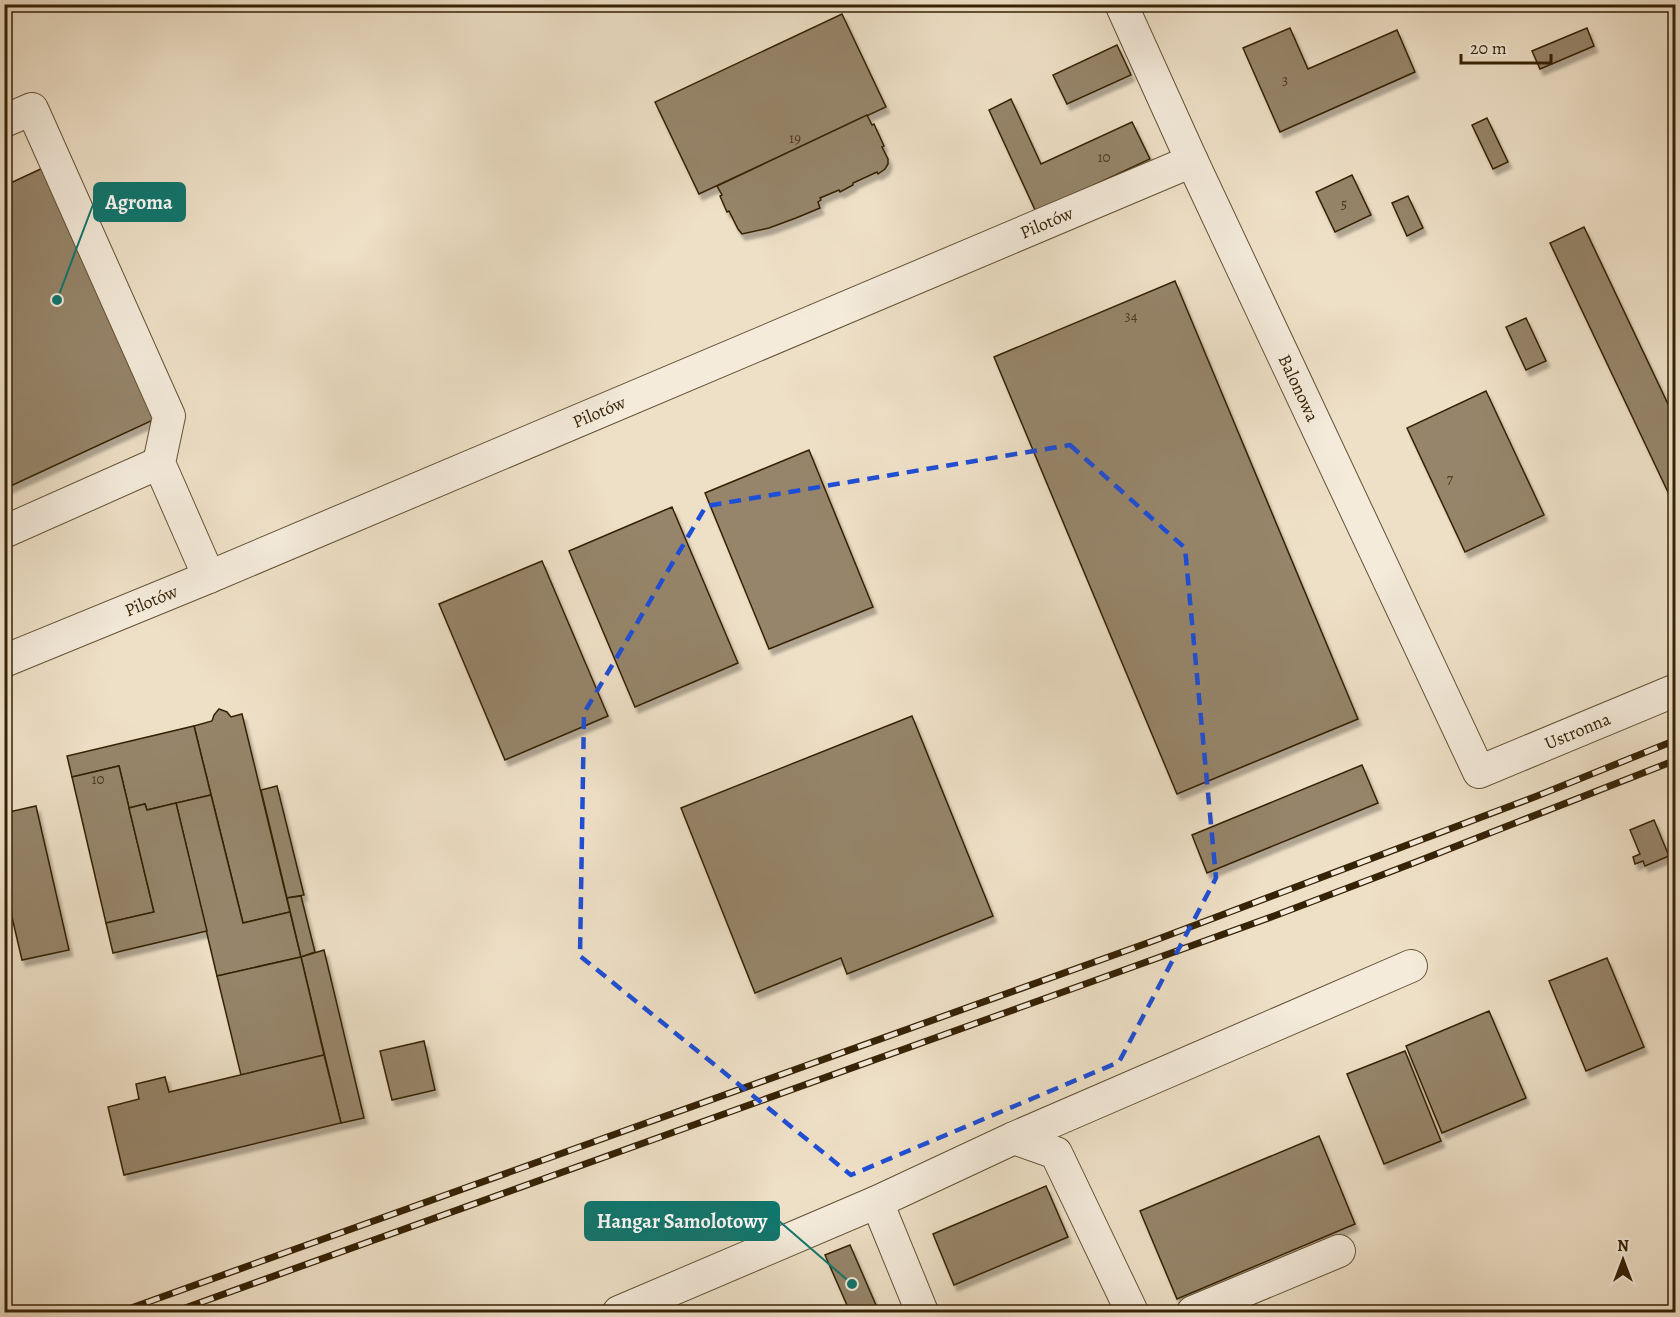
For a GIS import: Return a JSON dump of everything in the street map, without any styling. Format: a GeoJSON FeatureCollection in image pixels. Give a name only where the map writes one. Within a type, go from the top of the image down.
{"type":"FeatureCollection","features":[{"type":"Feature","properties":{"kind":"street","name":"Balonowa"},"geometry":{"type":"LineString","coordinates":[[1121,4],[1192,161],[1479,772]]}},
{"type":"Feature","properties":{"kind":"street"},"geometry":{"type":"LineString","coordinates":[[4,121],[32,109],[169,416],[159,463],[209,578]]}},
{"type":"Feature","properties":{"kind":"street","name":"Pilotów"},"geometry":{"type":"LineString","coordinates":[[4,661],[209,578],[1192,161]]}},
{"type":"Feature","properties":{"kind":"street"},"geometry":{"type":"LineString","coordinates":[[4,532],[159,463]]}},
{"type":"Feature","properties":{"kind":"street","name":"Ustronna"},"geometry":{"type":"LineString","coordinates":[[1479,772],[1676,690]]}},
{"type":"Feature","properties":{"kind":"street"},"geometry":{"type":"LineString","coordinates":[[618,1312],[877,1202],[1014,1138],[1411,966]]}},
{"type":"Feature","properties":{"kind":"street"},"geometry":{"type":"LineString","coordinates":[[1014,1138],[1056,1153],[1132,1312]]}},
{"type":"Feature","properties":{"kind":"street"},"geometry":{"type":"LineString","coordinates":[[877,1202],[922,1312]]}},
{"type":"Feature","properties":{"kind":"street"},"geometry":{"type":"LineString","coordinates":[[1193,1312],[1339,1251]]}},
{"type":"Feature","properties":{"kind":"highlighted area"},"geometry":{"type":"Polygon","coordinates":[[[1070,445],[1185,548],[1216,878],[1119,1062],[851,1175],[580,956],[584,713],[706,506],[1070,445]]]}},
{"type":"Feature","properties":{"kind":"building"},"geometry":{"type":"Polygon","coordinates":[[[842,14],[886,107],[699,194],[655,102],[842,14]]]}},
{"type":"Feature","properties":{"kind":"building"},"geometry":{"type":"Polygon","coordinates":[[[1290,28],[1308,69],[1397,30],[1415,72],[1280,132],[1243,48],[1290,28]]]}},
{"type":"Feature","properties":{"kind":"building"},"geometry":{"type":"Polygon","coordinates":[[[1587,28],[1594,46],[1540,69],[1532,51],[1587,28]]]}},
{"type":"Feature","properties":{"kind":"building"},"geometry":{"type":"Polygon","coordinates":[[[1117,45],[1131,75],[1067,104],[1053,75],[1117,45]]]}},
{"type":"Feature","properties":{"kind":"building"},"geometry":{"type":"Polygon","coordinates":[[[1011,99],[1041,164],[1132,122],[1150,159],[1036,212],[989,110],[1011,99]]]}},
{"type":"Feature","properties":{"kind":"building"},"geometry":{"type":"Polygon","coordinates":[[[867,115],[872,125],[874,124],[884,146],[882,147],[888,159],[885,169],[853,183],[840,192],[839,190],[820,198],[818,202],[820,208],[769,228],[742,234],[729,211],[727,212],[717,186],[867,115]]]}},
{"type":"Feature","properties":{"kind":"building"},"geometry":{"type":"Polygon","coordinates":[[[1487,118],[1508,162],[1493,169],[1472,125],[1487,118]]]}},
{"type":"Feature","properties":{"kind":"building"},"geometry":{"type":"Polygon","coordinates":[[[47,166],[164,415],[4,489],[4,186],[47,166]]]}},
{"type":"Feature","properties":{"kind":"building"},"geometry":{"type":"Polygon","coordinates":[[[1352,175],[1371,215],[1335,232],[1316,192],[1352,175]]]}},
{"type":"Feature","properties":{"kind":"building"},"geometry":{"type":"Polygon","coordinates":[[[1408,196],[1423,228],[1407,236],[1392,203],[1408,196]]]}},
{"type":"Feature","properties":{"kind":"building"},"geometry":{"type":"Polygon","coordinates":[[[1584,227],[1676,421],[1676,509],[1550,243],[1584,227]]]}},
{"type":"Feature","properties":{"kind":"building"},"geometry":{"type":"Polygon","coordinates":[[[1175,281],[1358,719],[1177,794],[994,357],[1175,281]]]}},
{"type":"Feature","properties":{"kind":"building"},"geometry":{"type":"Polygon","coordinates":[[[1526,318],[1546,361],[1526,370],[1506,327],[1526,318]]]}},
{"type":"Feature","properties":{"kind":"building"},"geometry":{"type":"Polygon","coordinates":[[[1486,391],[1544,515],[1465,552],[1407,428],[1486,391]]]}},
{"type":"Feature","properties":{"kind":"building"},"geometry":{"type":"Polygon","coordinates":[[[809,450],[873,607],[769,649],[705,493],[809,450]]]}},
{"type":"Feature","properties":{"kind":"building"},"geometry":{"type":"Polygon","coordinates":[[[672,507],[738,663],[635,707],[569,551],[672,507]]]}},
{"type":"Feature","properties":{"kind":"building"},"geometry":{"type":"Polygon","coordinates":[[[542,561],[608,716],[505,760],[439,604],[542,561]]]}},
{"type":"Feature","properties":{"kind":"building"},"geometry":{"type":"Polygon","coordinates":[[[219,709],[227,712],[231,717],[242,714],[290,912],[243,923],[194,726],[212,721],[219,709]]]}},
{"type":"Feature","properties":{"kind":"building"},"geometry":{"type":"Polygon","coordinates":[[[912,716],[993,916],[847,974],[841,958],[755,993],[681,808],[912,716]]]}},
{"type":"Feature","properties":{"kind":"building"},"geometry":{"type":"Polygon","coordinates":[[[194,726],[211,795],[147,810],[145,804],[129,808],[119,766],[72,777],[67,756],[194,726]]]}},
{"type":"Feature","properties":{"kind":"building"},"geometry":{"type":"Polygon","coordinates":[[[1362,765],[1378,803],[1207,873],[1192,835],[1362,765]]]}},
{"type":"Feature","properties":{"kind":"building"},"geometry":{"type":"Polygon","coordinates":[[[119,766],[154,912],[106,923],[72,777],[119,766]]]}},
{"type":"Feature","properties":{"kind":"building"},"geometry":{"type":"Polygon","coordinates":[[[277,786],[304,895],[287,898],[261,790],[277,786]]]}},
{"type":"Feature","properties":{"kind":"building"},"geometry":{"type":"Polygon","coordinates":[[[211,795],[243,923],[290,912],[301,957],[217,976],[176,803],[211,795]]]}},
{"type":"Feature","properties":{"kind":"building"},"geometry":{"type":"Polygon","coordinates":[[[176,803],[207,931],[113,953],[106,923],[154,912],[129,808],[145,804],[147,810],[176,803]]]}},
{"type":"Feature","properties":{"kind":"building"},"geometry":{"type":"Polygon","coordinates":[[[36,806],[69,950],[22,960],[4,883],[4,813],[36,806]]]}},
{"type":"Feature","properties":{"kind":"building"},"geometry":{"type":"Polygon","coordinates":[[[1654,820],[1669,856],[1645,866],[1643,861],[1635,864],[1633,857],[1640,854],[1630,830],[1654,820]]]}},
{"type":"Feature","properties":{"kind":"building"},"geometry":{"type":"Polygon","coordinates":[[[301,896],[315,952],[301,957],[287,898],[301,896]]]}},
{"type":"Feature","properties":{"kind":"building"},"geometry":{"type":"Polygon","coordinates":[[[324,950],[364,1118],[341,1123],[301,957],[324,950]]]}},
{"type":"Feature","properties":{"kind":"building"},"geometry":{"type":"Polygon","coordinates":[[[301,957],[324,1055],[241,1075],[217,976],[301,957]]]}},
{"type":"Feature","properties":{"kind":"building"},"geometry":{"type":"Polygon","coordinates":[[[1607,958],[1644,1047],[1586,1071],[1549,981],[1607,958]]]}},
{"type":"Feature","properties":{"kind":"building"},"geometry":{"type":"Polygon","coordinates":[[[1489,1011],[1526,1098],[1442,1133],[1406,1046],[1489,1011]]]}},
{"type":"Feature","properties":{"kind":"building"},"geometry":{"type":"Polygon","coordinates":[[[424,1041],[435,1090],[392,1100],[380,1051],[424,1041]]]}},
{"type":"Feature","properties":{"kind":"building"},"geometry":{"type":"Polygon","coordinates":[[[1405,1051],[1441,1141],[1384,1164],[1347,1074],[1405,1051]]]}},
{"type":"Feature","properties":{"kind":"building"},"geometry":{"type":"Polygon","coordinates":[[[324,1055],[341,1123],[124,1175],[108,1107],[139,1099],[136,1084],[165,1077],[169,1092],[324,1055]]]}},
{"type":"Feature","properties":{"kind":"building"},"geometry":{"type":"Polygon","coordinates":[[[1319,1136],[1355,1224],[1177,1299],[1140,1211],[1319,1136]]]}},
{"type":"Feature","properties":{"kind":"building"},"geometry":{"type":"Polygon","coordinates":[[[1046,1186],[1068,1237],[954,1285],[933,1234],[1046,1186]]]}},
{"type":"Feature","properties":{"kind":"building"},"geometry":{"type":"Polygon","coordinates":[[[850,1245],[879,1312],[850,1312],[825,1255],[850,1245]]]}},
{"type":"Feature","properties":{"kind":"railway"},"geometry":{"type":"LineString","coordinates":[[120,1312],[1153,941],[1537,796],[1676,740]]}},
{"type":"Feature","properties":{"kind":"railway"},"geometry":{"type":"LineString","coordinates":[[174,1312],[1274,916],[1676,760]]}},
{"type":"Feature","properties":{"kind":"place","name":"Agroma"},"geometry":{"type":"Point","coordinates":[57,300]}},
{"type":"Feature","properties":{"kind":"place","name":"Hangar Samolotowy"},"geometry":{"type":"Point","coordinates":[852,1284]}}]}
